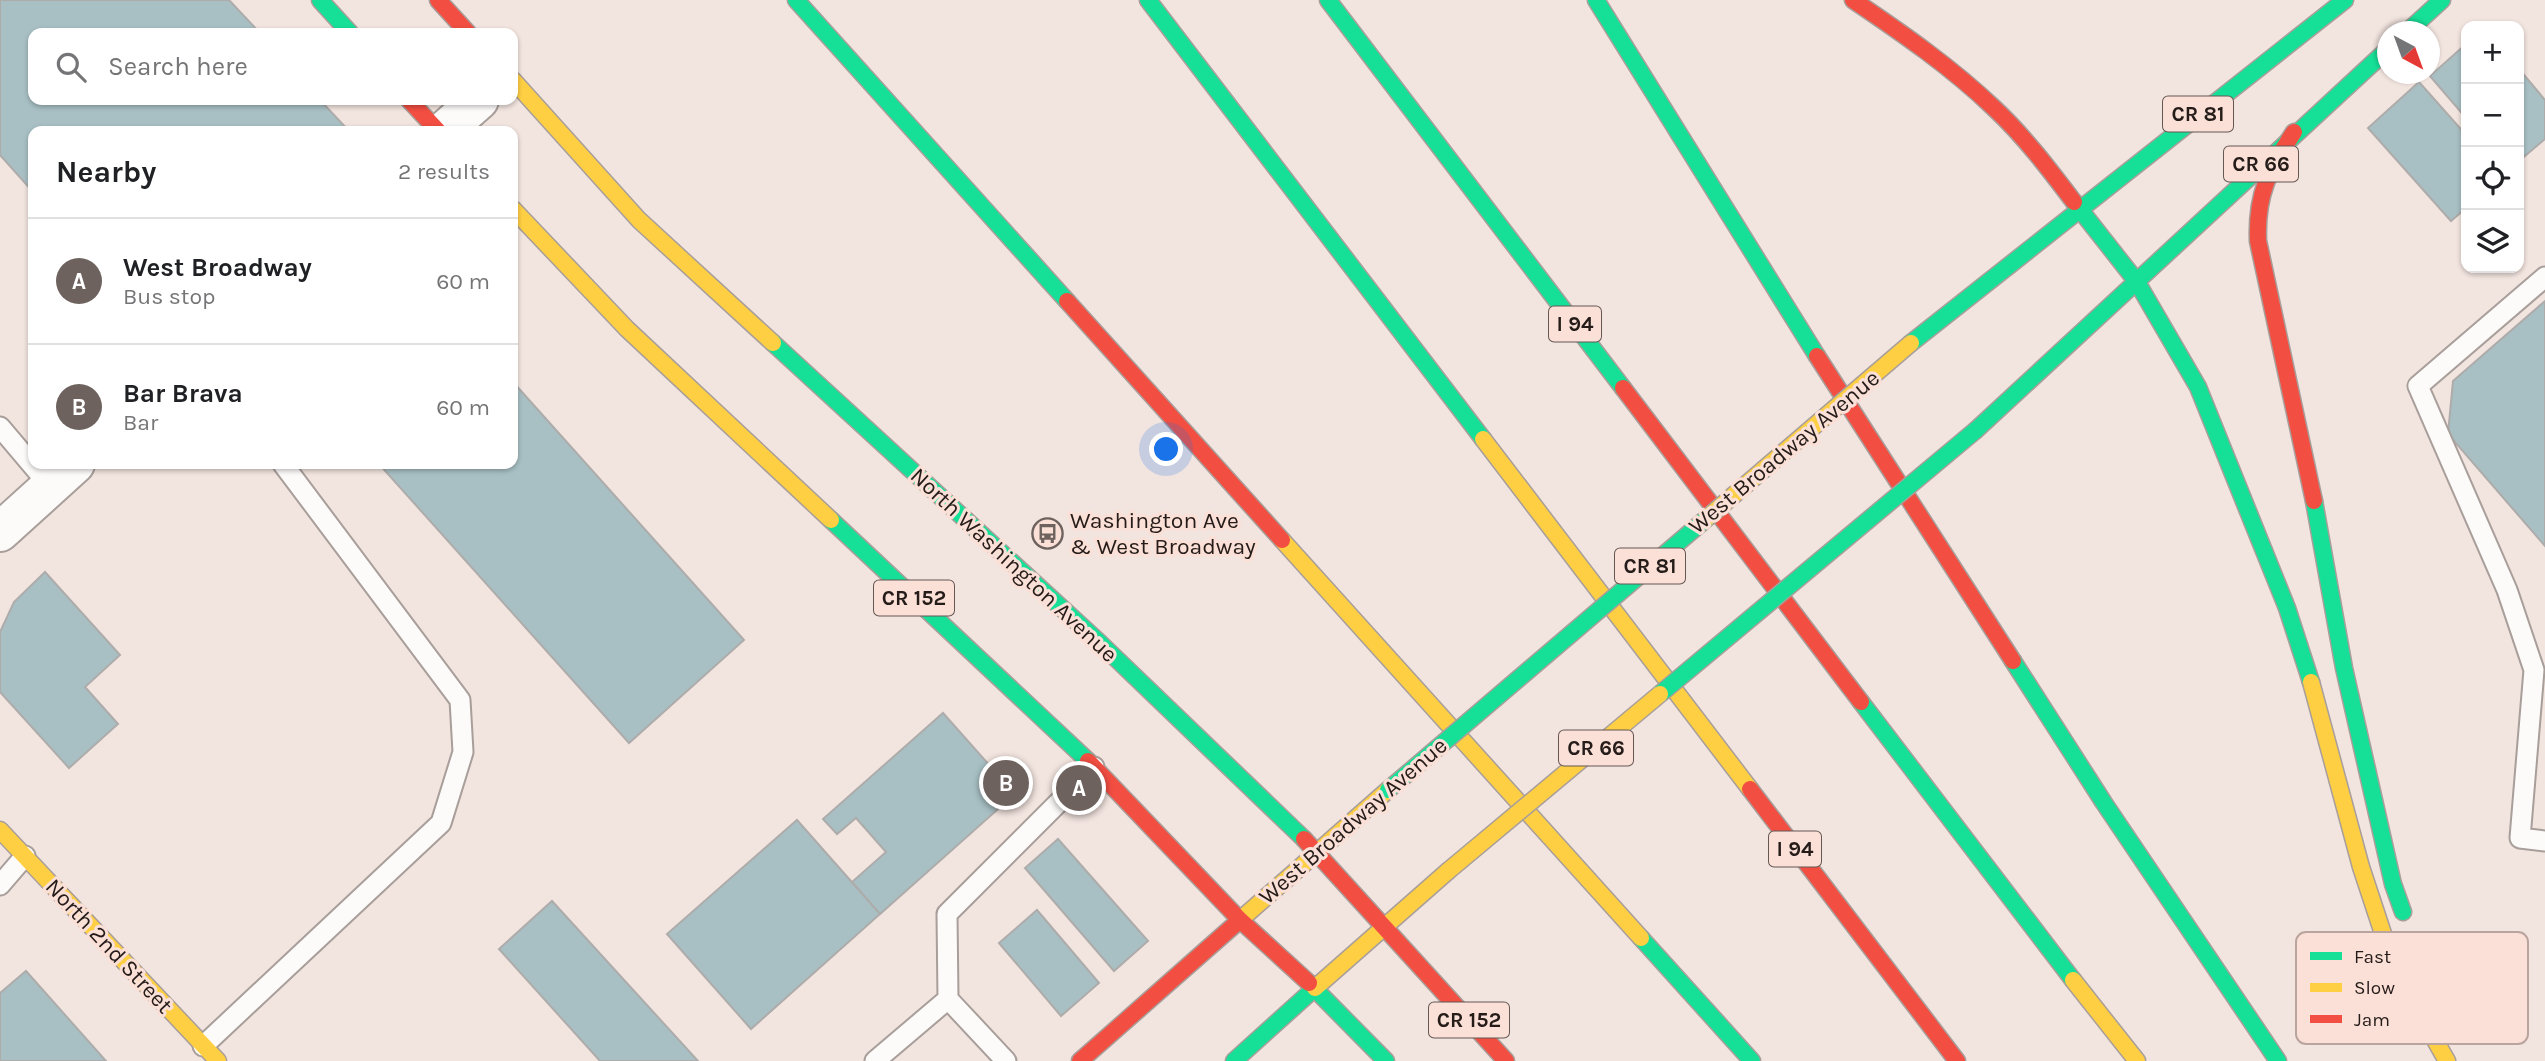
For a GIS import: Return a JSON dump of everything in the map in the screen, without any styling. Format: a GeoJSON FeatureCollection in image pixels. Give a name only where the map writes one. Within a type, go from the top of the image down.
{"type":"FeatureCollection","features":[{"type":"Feature","properties":{"kind":"main road"},"geometry":{"type":"LineString","coordinates":[[320,0],[345,28]]}},
{"type":"Feature","properties":{"kind":"main road"},"geometry":{"type":"LineString","coordinates":[[438,0],[463,28]]}},
{"type":"Feature","properties":{"kind":"main road"},"geometry":{"type":"LineString","coordinates":[[796,0],[1752,1061]]}},
{"type":"Feature","properties":{"kind":"main road","name":"I 94"},"geometry":{"type":"LineString","coordinates":[[1148,0],[1957,1061]]}},
{"type":"Feature","properties":{"kind":"main road","name":"I 94"},"geometry":{"type":"LineString","coordinates":[[1328,0],[2073,981],[2137,1061]]}},
{"type":"Feature","properties":{"kind":"main road"},"geometry":{"type":"LineString","coordinates":[[1596,0],[1788,311],[2074,757],[2278,1061]]}},
{"type":"Feature","properties":{"kind":"main road"},"geometry":{"type":"LineString","coordinates":[[1853,0],[1919,45],[1994,108],[2038,155],[2137,282],[2198,387],[2303,654],[2361,867],[2382,932]]}},
{"type":"Feature","properties":{"kind":"main road","name":"West Broadway Avenue"},"geometry":{"type":"LineString","coordinates":[[1080,1061],[1388,790],[1911,343],[2344,0]]}},
{"type":"Feature","properties":{"kind":"main road"},"geometry":{"type":"LineString","coordinates":[[2419,21],[2442,0]]}},
{"type":"Feature","properties":{"kind":"main road","name":"CR 66"},"geometry":{"type":"LineString","coordinates":[[1385,926],[1976,430],[2294,132],[2377,59]]}},
{"type":"Feature","properties":{"kind":"main road","name":"North Washington Avenue"},"geometry":{"type":"LineString","coordinates":[[518,86],[639,220],[1101,644],[1317,852],[1506,1061]]}},
{"type":"Feature","properties":{"kind":"main road"},"geometry":{"type":"LineString","coordinates":[[415,105],[433,126]]}},
{"type":"Feature","properties":{"kind":"main road"},"geometry":{"type":"LineString","coordinates":[[2294,132],[2261,188],[2256,210],[2258,241],[2310,480],[2344,668],[2393,884],[2409,932]]}},
{"type":"Feature","properties":{"kind":"main road","name":"CR 152"},"geometry":{"type":"LineString","coordinates":[[518,214],[627,329],[1094,767],[1240,920],[1315,988],[1386,1061]]}},
{"type":"Feature","properties":{"kind":"main road","name":"North 2nd Street"},"geometry":{"type":"LineString","coordinates":[[0,830],[202,1056]]}},
{"type":"Feature","properties":{"kind":"main road"},"geometry":{"type":"LineString","coordinates":[[1234,1061],[1385,926]]}},
{"type":"Feature","properties":{"kind":"main road"},"geometry":{"type":"LineString","coordinates":[[2438,1044],[2448,1061]]}},
{"type":"Feature","properties":{"kind":"main road"},"geometry":{"type":"LineString","coordinates":[[2443,1044],[2448,1061]]}},
{"type":"Feature","properties":{"kind":"street"},"geometry":{"type":"LineString","coordinates":[[450,126],[473,105]]}},
{"type":"Feature","properties":{"kind":"street"},"geometry":{"type":"LineString","coordinates":[[0,532],[63,475]]}},
{"type":"Feature","properties":{"kind":"lane"},"geometry":{"type":"LineString","coordinates":[[2545,277],[2418,386],[2507,590],[2533,670],[2520,838],[2545,841]]}},
{"type":"Feature","properties":{"kind":"lane"},"geometry":{"type":"LineString","coordinates":[[0,427],[28,448]]}},
{"type":"Feature","properties":{"kind":"lane"},"geometry":{"type":"LineString","coordinates":[[202,1056],[441,823],[463,752],[460,700],[287,469]]}},
{"type":"Feature","properties":{"kind":"lane"},"geometry":{"type":"LineString","coordinates":[[1006,1061],[948,999],[947,914],[1094,767]]}},
{"type":"Feature","properties":{"kind":"lane"},"geometry":{"type":"LineString","coordinates":[[0,884],[25,856]]}},
{"type":"Feature","properties":{"kind":"lane"},"geometry":{"type":"LineString","coordinates":[[875,1061],[948,999]]}},
{"type":"Feature","properties":{"kind":"building"},"geometry":{"type":"Polygon","coordinates":[[[0,0],[229,0],[255,28],[28,28],[28,105],[325,105],[344,126],[28,126],[28,186],[0,155],[0,0]]]}},
{"type":"Feature","properties":{"kind":"building"},"geometry":{"type":"Polygon","coordinates":[[[2461,48],[2461,112],[2437,84],[2440,84],[2440,67],[2461,48]]]}},
{"type":"Feature","properties":{"kind":"building"},"geometry":{"type":"Polygon","coordinates":[[[2524,75],[2545,100],[2545,139],[2524,157],[2524,75]]]}},
{"type":"Feature","properties":{"kind":"building"},"geometry":{"type":"Polygon","coordinates":[[[2417,84],[2421,84],[2461,129],[2461,212],[2451,221],[2368,128],[2417,84]]]}},
{"type":"Feature","properties":{"kind":"building"},"geometry":{"type":"Polygon","coordinates":[[[2545,301],[2545,546],[2448,434],[2453,381],[2545,301]]]}},
{"type":"Feature","properties":{"kind":"building"},"geometry":{"type":"Polygon","coordinates":[[[518,388],[744,640],[629,743],[383,469],[518,469],[518,388]]]}},
{"type":"Feature","properties":{"kind":"building"},"geometry":{"type":"Polygon","coordinates":[[[45,572],[120,655],[85,687],[118,724],[69,768],[0,692],[0,632],[14,602],[45,572]]]}},
{"type":"Feature","properties":{"kind":"building"},"geometry":{"type":"Polygon","coordinates":[[[943,713],[1015,794],[880,914],[852,882],[886,852],[856,818],[837,834],[823,819],[943,713]]]}},
{"type":"Feature","properties":{"kind":"building"},"geometry":{"type":"Polygon","coordinates":[[[797,820],[880,914],[751,1029],[667,934],[797,820]]]}},
{"type":"Feature","properties":{"kind":"building"},"geometry":{"type":"Polygon","coordinates":[[[1058,839],[1148,941],[1114,971],[1025,868],[1058,839]]]}},
{"type":"Feature","properties":{"kind":"building"},"geometry":{"type":"Polygon","coordinates":[[[552,901],[698,1061],[600,1061],[499,949],[552,901]]]}},
{"type":"Feature","properties":{"kind":"building"},"geometry":{"type":"Polygon","coordinates":[[[1037,910],[1099,983],[1061,1016],[999,943],[1037,910]]]}},
{"type":"Feature","properties":{"kind":"building"},"geometry":{"type":"Polygon","coordinates":[[[26,971],[106,1061],[0,1061],[0,993],[26,971]]]}},
{"type":"Feature","properties":{"kind":"traffic: fast"},"geometry":{"type":"LineString","coordinates":[[320,0],[345,28]]}},
{"type":"Feature","properties":{"kind":"traffic: fast"},"geometry":{"type":"LineString","coordinates":[[796,0],[1067,301]]}},
{"type":"Feature","properties":{"kind":"traffic: fast"},"geometry":{"type":"LineString","coordinates":[[1148,0],[1483,439]]}},
{"type":"Feature","properties":{"kind":"traffic: fast"},"geometry":{"type":"LineString","coordinates":[[1328,0],[1623,388]]}},
{"type":"Feature","properties":{"kind":"traffic: fast"},"geometry":{"type":"LineString","coordinates":[[1596,0],[1817,356]]}},
{"type":"Feature","properties":{"kind":"traffic: fast"},"geometry":{"type":"LineString","coordinates":[[1911,343],[2345,0]]}},
{"type":"Feature","properties":{"kind":"traffic: fast"},"geometry":{"type":"LineString","coordinates":[[2419,21],[2442,0]]}},
{"type":"Feature","properties":{"kind":"traffic: fast"},"geometry":{"type":"LineString","coordinates":[[1976,430],[2377,59]]}},
{"type":"Feature","properties":{"kind":"traffic: fast"},"geometry":{"type":"LineString","coordinates":[[2074,202],[2137,282],[2198,387],[2287,608],[2311,682]]}},
{"type":"Feature","properties":{"kind":"traffic: fast"},"geometry":{"type":"LineString","coordinates":[[773,343],[1101,644],[1304,839]]}},
{"type":"Feature","properties":{"kind":"traffic: fast"},"geometry":{"type":"LineString","coordinates":[[1660,694],[1976,430]]}},
{"type":"Feature","properties":{"kind":"traffic: fast"},"geometry":{"type":"LineString","coordinates":[[2314,501],[2344,668],[2393,884],[2403,912]]}},
{"type":"Feature","properties":{"kind":"traffic: fast"},"geometry":{"type":"LineString","coordinates":[[1388,790],[1707,518]]}},
{"type":"Feature","properties":{"kind":"traffic: fast"},"geometry":{"type":"LineString","coordinates":[[831,520],[1088,761]]}},
{"type":"Feature","properties":{"kind":"traffic: fast"},"geometry":{"type":"LineString","coordinates":[[2013,661],[2104,803],[2278,1061]]}},
{"type":"Feature","properties":{"kind":"traffic: fast"},"geometry":{"type":"LineString","coordinates":[[1861,702],[2073,980]]}},
{"type":"Feature","properties":{"kind":"traffic: fast"},"geometry":{"type":"LineString","coordinates":[[1641,938],[1752,1061]]}},
{"type":"Feature","properties":{"kind":"traffic: fast"},"geometry":{"type":"LineString","coordinates":[[1309,983],[1386,1061]]}},
{"type":"Feature","properties":{"kind":"traffic: fast"},"geometry":{"type":"LineString","coordinates":[[1234,1061],[1315,988]]}},
{"type":"Feature","properties":{"kind":"traffic: slow"},"geometry":{"type":"LineString","coordinates":[[518,86],[639,220],[773,343]]}},
{"type":"Feature","properties":{"kind":"traffic: slow"},"geometry":{"type":"LineString","coordinates":[[518,214],[627,329],[831,520]]}},
{"type":"Feature","properties":{"kind":"traffic: slow"},"geometry":{"type":"LineString","coordinates":[[1707,518],[1911,343]]}},
{"type":"Feature","properties":{"kind":"traffic: slow"},"geometry":{"type":"LineString","coordinates":[[1483,439],[1750,789]]}},
{"type":"Feature","properties":{"kind":"traffic: slow"},"geometry":{"type":"LineString","coordinates":[[1282,540],[1641,938]]}},
{"type":"Feature","properties":{"kind":"traffic: slow"},"geometry":{"type":"LineString","coordinates":[[2311,682],[2361,867],[2382,932]]}},
{"type":"Feature","properties":{"kind":"traffic: slow"},"geometry":{"type":"LineString","coordinates":[[1448,871],[1660,694]]}},
{"type":"Feature","properties":{"kind":"traffic: slow"},"geometry":{"type":"LineString","coordinates":[[1240,920],[1388,790]]}},
{"type":"Feature","properties":{"kind":"traffic: slow"},"geometry":{"type":"LineString","coordinates":[[0,830],[218,1061]]}},
{"type":"Feature","properties":{"kind":"traffic: slow"},"geometry":{"type":"LineString","coordinates":[[1315,988],[1448,871]]}},
{"type":"Feature","properties":{"kind":"traffic: slow"},"geometry":{"type":"LineString","coordinates":[[2073,980],[2137,1061]]}},
{"type":"Feature","properties":{"kind":"traffic: slow"},"geometry":{"type":"LineString","coordinates":[[2437,1044],[2447,1061]]}},
{"type":"Feature","properties":{"kind":"traffic: jam"},"geometry":{"type":"LineString","coordinates":[[438,0],[463,28]]}},
{"type":"Feature","properties":{"kind":"traffic: jam"},"geometry":{"type":"LineString","coordinates":[[1853,0],[1926,51],[1978,93],[2026,141],[2074,202]]}},
{"type":"Feature","properties":{"kind":"traffic: jam"},"geometry":{"type":"LineString","coordinates":[[414,105],[433,126]]}},
{"type":"Feature","properties":{"kind":"traffic: jam"},"geometry":{"type":"LineString","coordinates":[[2294,132],[2266,183],[2259,209],[2258,241],[2314,501]]}},
{"type":"Feature","properties":{"kind":"traffic: jam"},"geometry":{"type":"LineString","coordinates":[[1067,301],[1282,540]]}},
{"type":"Feature","properties":{"kind":"traffic: jam"},"geometry":{"type":"LineString","coordinates":[[1817,356],[2013,661]]}},
{"type":"Feature","properties":{"kind":"traffic: jam"},"geometry":{"type":"LineString","coordinates":[[1623,388],[1861,702]]}},
{"type":"Feature","properties":{"kind":"traffic: jam"},"geometry":{"type":"LineString","coordinates":[[1088,761],[1240,920],[1309,983]]}},
{"type":"Feature","properties":{"kind":"traffic: jam"},"geometry":{"type":"LineString","coordinates":[[1750,789],[1957,1061]]}},
{"type":"Feature","properties":{"kind":"traffic: jam"},"geometry":{"type":"LineString","coordinates":[[1304,839],[1506,1061]]}},
{"type":"Feature","properties":{"kind":"traffic: jam"},"geometry":{"type":"LineString","coordinates":[[1080,1061],[1240,920]]}},
{"type":"Feature","properties":{"kind":"place","name":"Washington Ave & West Broadway"},"geometry":{"type":"Point","coordinates":[1047,533]}},
{"type":"Feature","properties":{"kind":"place","name":"Bar Brava"},"geometry":{"type":"Point","coordinates":[1006,783]}},
{"type":"Feature","properties":{"kind":"place","name":"West Broadway"},"geometry":{"type":"Point","coordinates":[1079,788]}}]}
